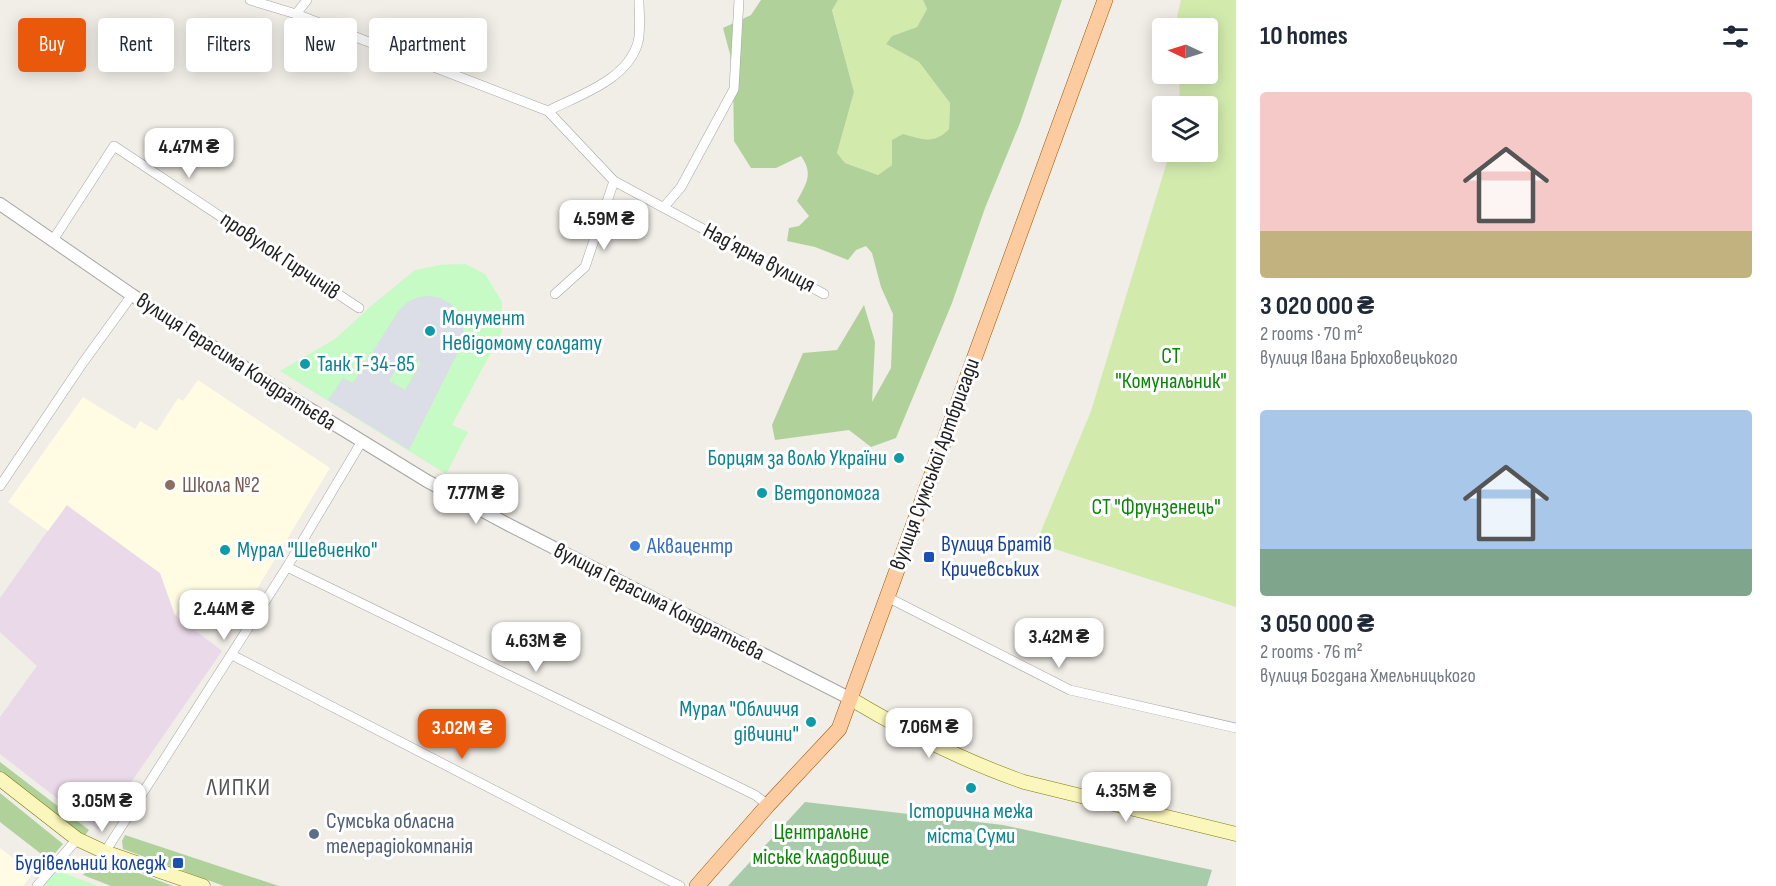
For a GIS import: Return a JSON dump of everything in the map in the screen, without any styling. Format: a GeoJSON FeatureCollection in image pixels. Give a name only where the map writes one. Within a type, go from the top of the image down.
{"type":"FeatureCollection","features":[{"type":"Feature","properties":{"kind":"main road","name":"вулиця Сумської Артбригади"},"geometry":{"type":"LineString","coordinates":[[697,886],[839,729],[1106,0]]}},
{"type":"Feature","properties":{"kind":"main road","name":"вулиця Герасима Кондратьєва"},"geometry":{"type":"LineString","coordinates":[[851,699],[894,725],[998,773],[1024,782],[1236,834]]}},
{"type":"Feature","properties":{"kind":"main road"},"geometry":{"type":"LineString","coordinates":[[0,779],[76,839],[105,852],[204,886]]}},
{"type":"Feature","properties":{"kind":"street","name":"Надʼярна вулиця"},"geometry":{"type":"LineString","coordinates":[[250,0],[296,14],[548,111],[614,181],[824,294]]}},
{"type":"Feature","properties":{"kind":"street"},"geometry":{"type":"LineString","coordinates":[[296,14],[307,0]]}},
{"type":"Feature","properties":{"kind":"street"},"geometry":{"type":"LineString","coordinates":[[548,111],[609,79],[628,61],[638,42],[639,0]]}},
{"type":"Feature","properties":{"kind":"street"},"geometry":{"type":"LineString","coordinates":[[664,207],[681,187],[734,89],[739,0]]}},
{"type":"Feature","properties":{"kind":"street","name":"провулок Гирчичів"},"geometry":{"type":"LineString","coordinates":[[53,240],[114,146],[359,308]]}},
{"type":"Feature","properties":{"kind":"street"},"geometry":{"type":"LineString","coordinates":[[555,294],[585,267],[614,181]]}},
{"type":"Feature","properties":{"kind":"street","name":"вулиця Герасима Кондратьєва"},"geometry":{"type":"LineString","coordinates":[[0,204],[132,295],[426,481],[851,699]]}},
{"type":"Feature","properties":{"kind":"street"},"geometry":{"type":"LineString","coordinates":[[0,486],[82,364],[132,295]]}},
{"type":"Feature","properties":{"kind":"street"},"geometry":{"type":"LineString","coordinates":[[105,852],[232,655],[362,441]]}},
{"type":"Feature","properties":{"kind":"street"},"geometry":{"type":"LineString","coordinates":[[287,567],[755,795],[768,805]]}},
{"type":"Feature","properties":{"kind":"street"},"geometry":{"type":"LineString","coordinates":[[887,597],[1070,690],[1236,728]]}},
{"type":"Feature","properties":{"kind":"street"},"geometry":{"type":"LineString","coordinates":[[232,655],[680,886]]}},
{"type":"Feature","properties":{"kind":"street"},"geometry":{"type":"LineString","coordinates":[[37,886],[76,839]]}},
{"type":"Feature","properties":{"kind":"shaded area"},"geometry":{"type":"Polygon","coordinates":[[[418,297],[441,298],[451,304],[463,323],[464,335],[461,346],[409,450],[328,400],[343,378],[353,383],[399,310],[407,302],[418,297]],[[405,354],[389,381],[405,390],[421,363],[405,354]]]}},
{"type":"Feature","properties":{"kind":"shaded area","name":"Школа №2"},"geometry":{"type":"Polygon","coordinates":[[[198,380],[330,468],[240,617],[216,600],[202,620],[182,606],[175,615],[160,573],[67,505],[48,531],[8,502],[83,397],[135,429],[140,421],[157,431],[178,398],[183,401],[198,380]]]}},
{"type":"Feature","properties":{"kind":"shaded area"},"geometry":{"type":"Polygon","coordinates":[[[66,505],[160,573],[175,615],[222,651],[98,830],[0,754],[0,717],[37,666],[0,632],[0,598],[66,505]]]}},
{"type":"Feature","properties":{"kind":"shaded area"},"geometry":{"type":"Polygon","coordinates":[[[0,848],[33,873],[23,886],[0,886],[0,848]]]}},
{"type":"Feature","properties":{"kind":"green space"},"geometry":{"type":"Polygon","coordinates":[[[761,0],[838,0],[832,10],[854,92],[837,153],[845,163],[878,175],[892,165],[892,140],[903,134],[922,139],[933,139],[949,129],[950,103],[919,62],[886,44],[892,36],[917,27],[927,9],[923,0],[1062,0],[1020,123],[985,208],[952,303],[896,438],[871,447],[849,430],[775,440],[772,425],[803,353],[837,350],[864,305],[875,342],[872,402],[891,368],[893,314],[881,287],[872,253],[866,246],[856,250],[848,260],[815,247],[787,241],[789,228],[799,226],[809,216],[797,201],[806,184],[808,174],[801,156],[776,168],[751,168],[734,141],[733,82],[730,54],[723,28],[751,15],[761,0]]]}},
{"type":"Feature","properties":{"kind":"green space"},"geometry":{"type":"Polygon","coordinates":[[[838,0],[923,0],[927,9],[917,27],[892,36],[886,44],[919,62],[950,103],[949,129],[933,139],[922,139],[903,134],[892,165],[878,175],[845,163],[837,153],[854,92],[832,9],[838,0]]]}},
{"type":"Feature","properties":{"kind":"green space"},"geometry":{"type":"Polygon","coordinates":[[[1181,0],[1236,0],[1236,607],[1036,543],[1091,411],[1167,162],[1218,162],[1218,96],[1180,96],[1179,84],[1218,84],[1218,18],[1177,17],[1181,0]]]}},
{"type":"Feature","properties":{"kind":"green space"},"geometry":{"type":"Polygon","coordinates":[[[465,264],[485,274],[502,302],[502,332],[452,425],[468,432],[446,474],[280,371],[335,339],[415,270],[440,265],[465,264]]]}},
{"type":"Feature","properties":{"kind":"green space"},"geometry":{"type":"Polygon","coordinates":[[[0,762],[89,830],[83,838],[0,772],[0,762]]]}},
{"type":"Feature","properties":{"kind":"green space"},"geometry":{"type":"Polygon","coordinates":[[[0,793],[63,844],[49,860],[0,822],[0,793]]]}},
{"type":"Feature","properties":{"kind":"green space","name":"Центральне міське кладовище"},"geometry":{"type":"Polygon","coordinates":[[[805,802],[1003,825],[1212,870],[1207,886],[728,886],[805,802]]]}},
{"type":"Feature","properties":{"kind":"green space"},"geometry":{"type":"Polygon","coordinates":[[[125,835],[279,886],[224,886],[123,849],[122,841],[125,835]]]}},
{"type":"Feature","properties":{"kind":"green space"},"geometry":{"type":"Polygon","coordinates":[[[99,858],[173,886],[111,886],[83,875],[99,858]]]}},
{"type":"Feature","properties":{"kind":"green space"},"geometry":{"type":"Polygon","coordinates":[[[55,870],[98,886],[43,886],[55,870]]]}},
{"type":"Feature","properties":{"kind":"place","name":"Монумент Невідомому солдату"},"geometry":{"type":"Point","coordinates":[430,331]}},
{"type":"Feature","properties":{"kind":"place","name":"Танк Т-34-85"},"geometry":{"type":"Point","coordinates":[305,364]}},
{"type":"Feature","properties":{"kind":"place","name":"Борцям за волю України"},"geometry":{"type":"Point","coordinates":[899,458]}},
{"type":"Feature","properties":{"kind":"place","name":"Школа №2"},"geometry":{"type":"Point","coordinates":[170,485]}},
{"type":"Feature","properties":{"kind":"place","name":"Ветдопомога"},"geometry":{"type":"Point","coordinates":[762,493]}},
{"type":"Feature","properties":{"kind":"place","name":"Аквацентр"},"geometry":{"type":"Point","coordinates":[635,546]}},
{"type":"Feature","properties":{"kind":"place","name":"Мурал \"Шевченко\""},"geometry":{"type":"Point","coordinates":[225,550]}},
{"type":"Feature","properties":{"kind":"place","name":"Вулиця Братів Кричевських"},"geometry":{"type":"Point","coordinates":[929,557]}},
{"type":"Feature","properties":{"kind":"place","name":"Мурал \"Обличчя дівчини\""},"geometry":{"type":"Point","coordinates":[811,722]}},
{"type":"Feature","properties":{"kind":"place","name":"Історична межа міста Суми"},"geometry":{"type":"Point","coordinates":[971,788]}},
{"type":"Feature","properties":{"kind":"place","name":"Сумська обласна телерадіокомпанія"},"geometry":{"type":"Point","coordinates":[314,834]}},
{"type":"Feature","properties":{"kind":"place","name":"Будівельний коледж"},"geometry":{"type":"Point","coordinates":[178,863]}},
{"type":"Feature","properties":{"kind":"district","name":"ЛИПКИ"},"geometry":{"type":"Point","coordinates":[239,787]}},
{"type":"Feature","properties":{"kind":"park label","name":"СТ \"Комунальник\""},"geometry":{"type":"Point","coordinates":[1171,368]}},
{"type":"Feature","properties":{"kind":"park label","name":"СТ \"Фрунзенець\""},"geometry":{"type":"Point","coordinates":[1156,507]}}]}
